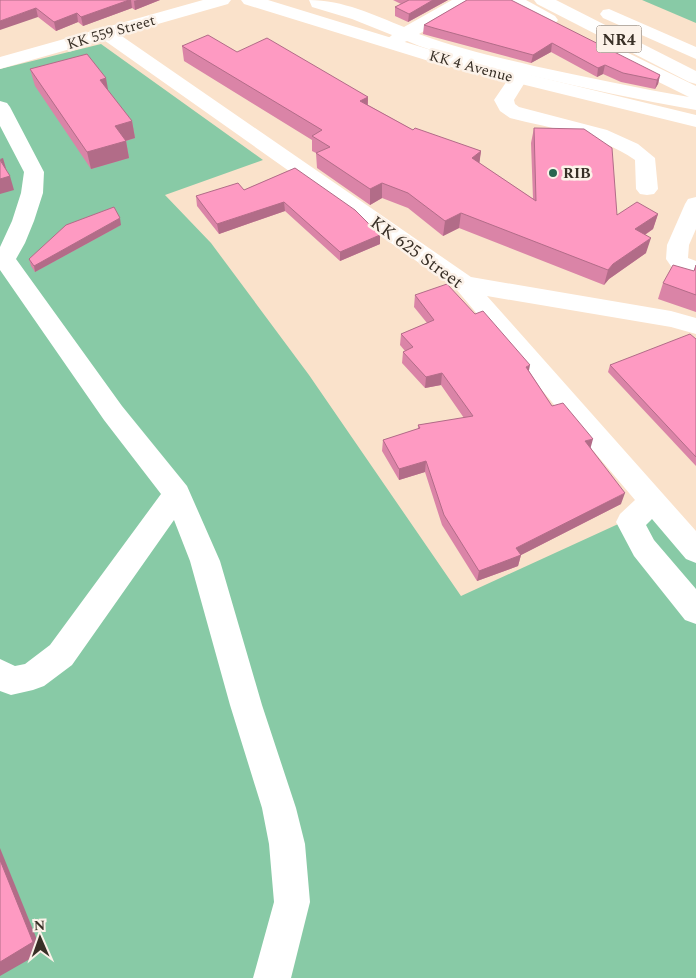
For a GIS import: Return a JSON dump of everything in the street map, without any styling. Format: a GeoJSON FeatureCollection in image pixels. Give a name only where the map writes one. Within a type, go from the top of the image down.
{"type":"FeatureCollection","features":[{"type":"Feature","properties":{"kind":"main road","name":"KK 559 Street"},"geometry":{"type":"LineString","coordinates":[[0,63],[222,0]]}},
{"type":"Feature","properties":{"kind":"main road","name":"KK 4 Avenue"},"geometry":{"type":"LineString","coordinates":[[250,0],[399,38],[438,58],[696,121]]}},
{"type":"Feature","properties":{"kind":"main road"},"geometry":{"type":"LineString","coordinates":[[318,0],[318,3],[358,15],[399,38],[612,89],[696,104]]}},
{"type":"Feature","properties":{"kind":"main road"},"geometry":{"type":"LineString","coordinates":[[399,38],[464,0]]}},
{"type":"Feature","properties":{"kind":"main road"},"geometry":{"type":"LineString","coordinates":[[513,0],[622,58],[696,93]]}},
{"type":"Feature","properties":{"kind":"main road","name":"NR4"},"geometry":{"type":"LineString","coordinates":[[542,0],[696,78]]}},
{"type":"Feature","properties":{"kind":"main road","name":"NR4"},"geometry":{"type":"LineString","coordinates":[[596,8],[696,54]]}},
{"type":"Feature","properties":{"kind":"main road","name":"KK 625 Street"},"geometry":{"type":"LineString","coordinates":[[107,34],[464,284],[696,551]]}},
{"type":"Feature","properties":{"kind":"main road"},"geometry":{"type":"LineString","coordinates":[[518,79],[504,100],[505,106],[517,114],[597,134],[625,144],[645,158],[647,189]]}},
{"type":"Feature","properties":{"kind":"main road"},"geometry":{"type":"LineString","coordinates":[[0,106],[34,172],[32,193],[23,221],[14,243],[4,260],[113,414],[177,494],[208,569],[246,705],[279,808],[287,844],[292,902],[272,978]]}},
{"type":"Feature","properties":{"kind":"main road"},"geometry":{"type":"LineString","coordinates":[[696,204],[678,245],[676,259],[681,264],[696,268]]}},
{"type":"Feature","properties":{"kind":"main road"},"geometry":{"type":"LineString","coordinates":[[464,284],[696,326]]}},
{"type":"Feature","properties":{"kind":"main road"},"geometry":{"type":"LineString","coordinates":[[0,673],[11,681],[33,676],[62,656],[177,494]]}},
{"type":"Feature","properties":{"kind":"main road"},"geometry":{"type":"LineString","coordinates":[[653,501],[630,522],[644,548],[696,611]]}},
{"type":"Feature","properties":{"kind":"green space"},"geometry":{"type":"Polygon","coordinates":[[[642,0],[696,0],[696,23],[642,0]]]}},
{"type":"Feature","properties":{"kind":"green space"},"geometry":{"type":"Polygon","coordinates":[[[101,44],[263,160],[165,195],[211,243],[309,375],[461,596],[651,509],[696,562],[696,978],[0,978],[0,69],[101,44]]]}},
{"type":"Feature","properties":{"kind":"building"},"geometry":{"type":"Polygon","coordinates":[[[0,0],[129,0],[81,17],[77,13],[54,22],[36,8],[0,21],[0,0]]]}},
{"type":"Feature","properties":{"kind":"building"},"geometry":{"type":"Polygon","coordinates":[[[409,0],[433,0],[409,14],[395,7],[409,0]]]}},
{"type":"Feature","properties":{"kind":"building"},"geometry":{"type":"Polygon","coordinates":[[[467,0],[511,0],[660,75],[657,80],[623,73],[605,65],[598,68],[552,43],[533,55],[424,25],[467,0]]]}},
{"type":"Feature","properties":{"kind":"building"},"geometry":{"type":"Polygon","coordinates":[[[208,35],[237,52],[267,38],[368,97],[360,101],[413,130],[415,128],[481,151],[472,158],[536,201],[534,128],[584,129],[612,148],[617,215],[637,202],[658,214],[635,229],[651,238],[613,264],[608,270],[461,213],[445,221],[408,193],[382,183],[370,189],[316,153],[330,147],[312,136],[322,130],[182,46],[208,35]]]}},
{"type":"Feature","properties":{"kind":"building"},"geometry":{"type":"Polygon","coordinates":[[[87,54],[106,78],[100,80],[132,121],[115,126],[126,141],[87,152],[30,69],[87,54]]]}},
{"type":"Feature","properties":{"kind":"building"},"geometry":{"type":"Polygon","coordinates":[[[0,160],[10,176],[0,179],[0,160]]]}},
{"type":"Feature","properties":{"kind":"building"},"geometry":{"type":"Polygon","coordinates":[[[295,168],[355,210],[380,235],[340,252],[284,202],[217,224],[196,196],[238,183],[244,190],[295,168]]]}},
{"type":"Feature","properties":{"kind":"building"},"geometry":{"type":"Polygon","coordinates":[[[114,207],[120,218],[34,266],[29,259],[66,225],[114,207]]]}},
{"type":"Feature","properties":{"kind":"building"},"geometry":{"type":"Polygon","coordinates":[[[673,265],[694,271],[696,265],[696,295],[663,283],[673,265]]]}},
{"type":"Feature","properties":{"kind":"building"},"geometry":{"type":"Polygon","coordinates":[[[447,284],[475,314],[483,311],[530,365],[526,367],[552,406],[563,403],[593,439],[585,441],[625,493],[516,548],[521,555],[479,571],[444,515],[426,461],[399,469],[383,440],[420,428],[418,425],[473,416],[442,373],[426,377],[403,352],[413,347],[401,334],[434,320],[415,295],[447,284]]]}},
{"type":"Feature","properties":{"kind":"building"},"geometry":{"type":"Polygon","coordinates":[[[690,334],[696,339],[696,457],[610,365],[690,334]]]}},
{"type":"Feature","properties":{"kind":"building"},"geometry":{"type":"Polygon","coordinates":[[[0,860],[33,942],[0,962],[0,860]]]}},
{"type":"Feature","properties":{"kind":"place","name":"RIB"},"geometry":{"type":"Point","coordinates":[553,173]}}]}
